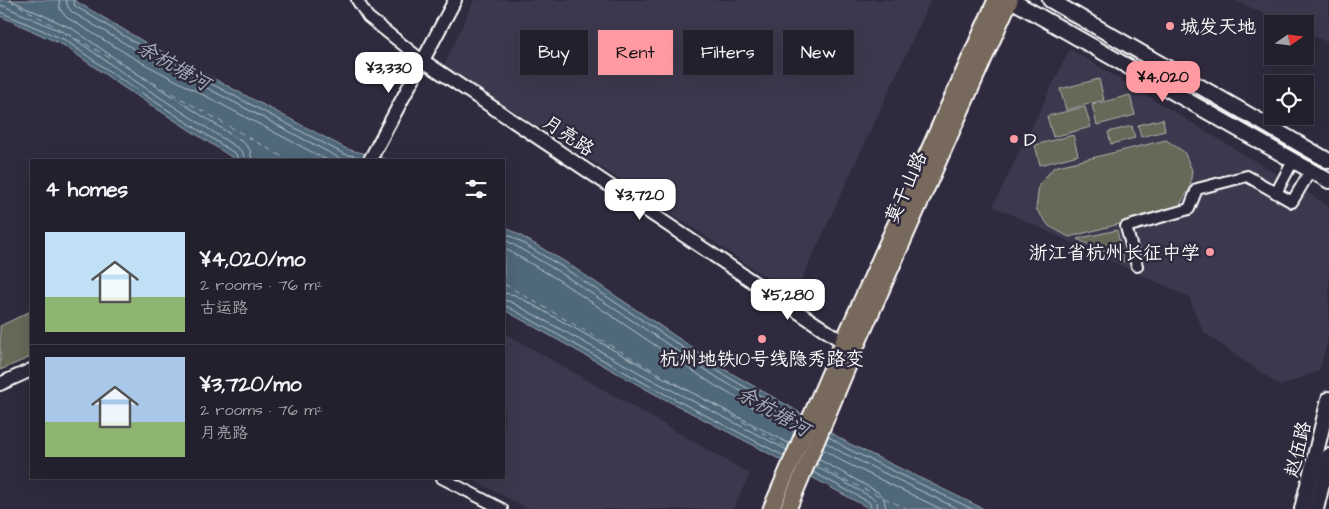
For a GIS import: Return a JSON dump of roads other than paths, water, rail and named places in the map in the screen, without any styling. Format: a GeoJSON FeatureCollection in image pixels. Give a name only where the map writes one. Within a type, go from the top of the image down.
{"type":"FeatureCollection","features":[{"type":"Feature","properties":{"kind":"main road","name":"莫干山路"},"geometry":{"type":"LineString","coordinates":[[831,387],[843,342],[996,0]]}},
{"type":"Feature","properties":{"kind":"main road","name":"莫干山路"},"geometry":{"type":"LineString","coordinates":[[831,387],[1011,0]]}},
{"type":"Feature","properties":{"kind":"main road"},"geometry":{"type":"LineString","coordinates":[[1011,0],[1329,181]]}},
{"type":"Feature","properties":{"kind":"main road"},"geometry":{"type":"LineString","coordinates":[[1050,0],[1329,161]]}},
{"type":"Feature","properties":{"kind":"main road"},"geometry":{"type":"LineString","coordinates":[[772,508],[831,387]]}},
{"type":"Feature","properties":{"kind":"main road"},"geometry":{"type":"LineString","coordinates":[[788,509],[831,387]]}},
{"type":"Feature","properties":{"kind":"main road","name":"赵伍路"},"geometry":{"type":"LineString","coordinates":[[1302,509],[1329,399]]}},
{"type":"Feature","properties":{"kind":"main road","name":"赵伍路"},"geometry":{"type":"LineString","coordinates":[[1316,509],[1329,456]]}},
{"type":"Feature","properties":{"kind":"street","name":"月亮路"},"geometry":{"type":"LineString","coordinates":[[357,0],[368,17],[422,60],[843,342]]}},
{"type":"Feature","properties":{"kind":"street"},"geometry":{"type":"LineString","coordinates":[[370,159],[455,0]]}},
{"type":"Feature","properties":{"kind":"street"},"geometry":{"type":"LineString","coordinates":[[1276,193],[1293,161]]}},
{"type":"Feature","properties":{"kind":"street"},"geometry":{"type":"LineString","coordinates":[[1137,266],[1126,228],[1188,209],[1197,189],[1247,176],[1292,202],[1311,170]]}},
{"type":"Feature","properties":{"kind":"street"},"geometry":{"type":"LineString","coordinates":[[0,384],[30,370]]}},
{"type":"Feature","properties":{"kind":"street"},"geometry":{"type":"LineString","coordinates":[[444,479],[486,505],[502,509]]}},
{"type":"Feature","properties":{"kind":"water","name":"余杭塘河"},"geometry":{"type":"Polygon","coordinates":[[[0,0],[74,0],[146,43],[347,149],[386,159],[234,159],[120,85],[63,45],[0,16],[0,0]]]}},
{"type":"Feature","properties":{"kind":"water","name":"余杭塘河"},"geometry":{"type":"Polygon","coordinates":[[[505,227],[567,263],[724,369],[848,443],[984,509],[870,509],[653,393],[505,311],[505,227]]]}},
{"type":"Feature","properties":{"kind":"place","name":"城发天地"},"geometry":{"type":"Point","coordinates":[1170,26]}},
{"type":"Feature","properties":{"kind":"place","name":"D"},"geometry":{"type":"Point","coordinates":[1014,139]}},
{"type":"Feature","properties":{"kind":"place","name":"浙江省杭州长征中学"},"geometry":{"type":"Point","coordinates":[1210,252]}},
{"type":"Feature","properties":{"kind":"place","name":"杭州地铁10号线隐秀路变"},"geometry":{"type":"Point","coordinates":[762,339]}}]}
